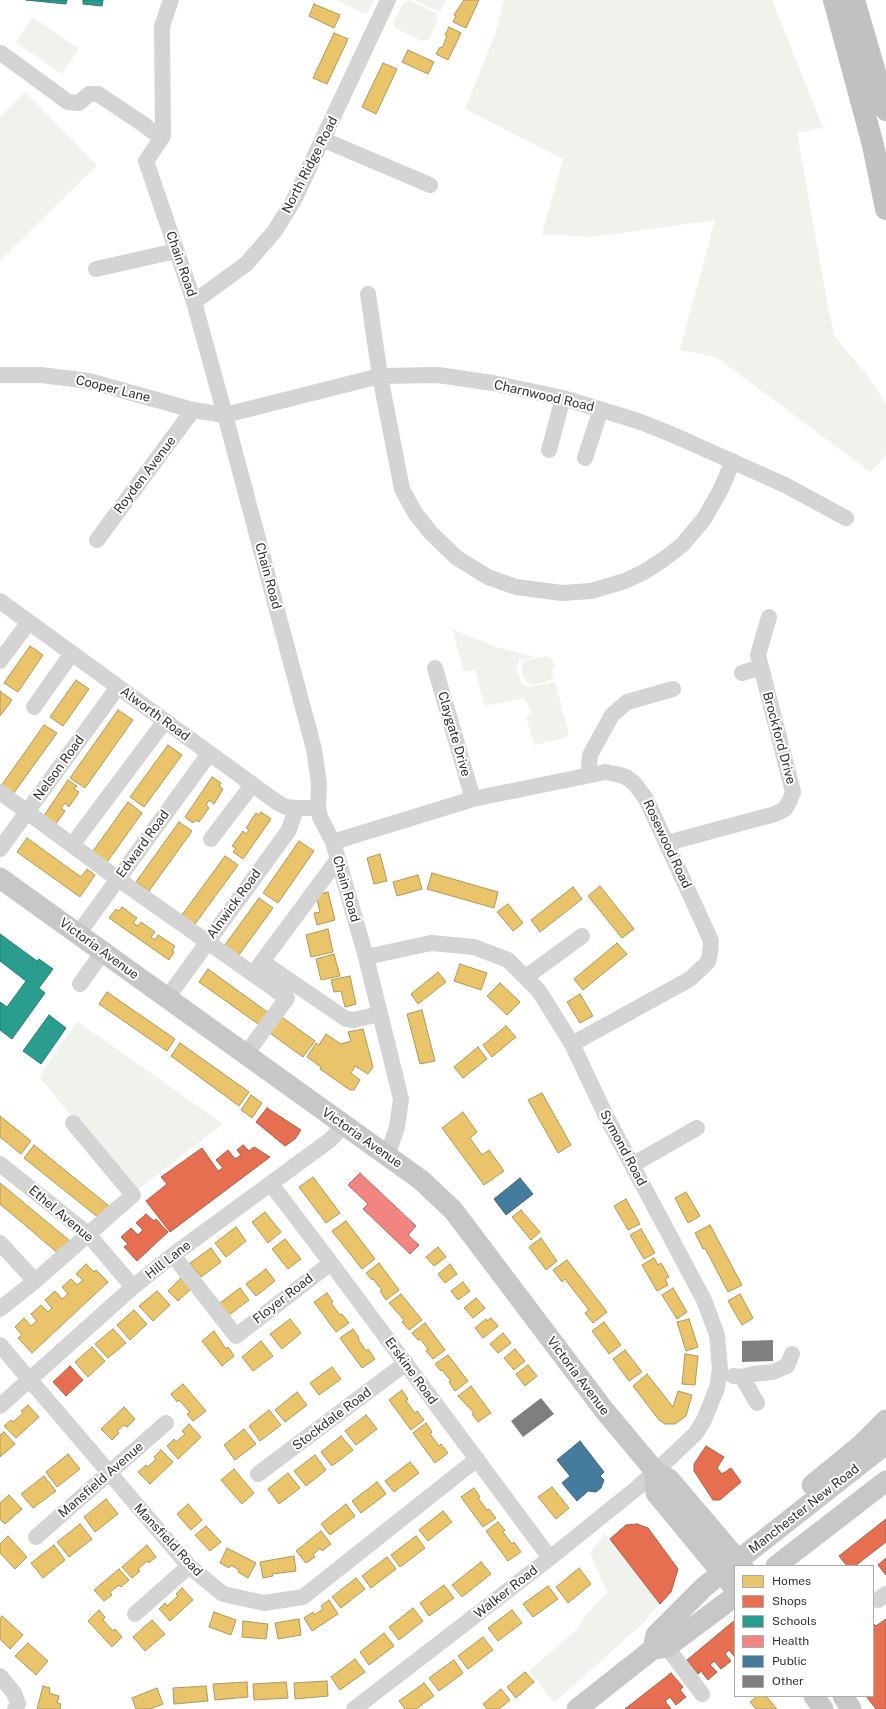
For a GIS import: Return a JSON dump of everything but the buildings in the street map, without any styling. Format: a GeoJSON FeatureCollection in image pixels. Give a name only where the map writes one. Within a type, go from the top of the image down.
{"type":"FeatureCollection","features":[{"type":"Feature","properties":{"kind":"highway"},"geometry":{"type":"LineString","coordinates":[[834,0],[873,145],[886,209]]}},
{"type":"Feature","properties":{"kind":"highway"},"geometry":{"type":"LineString","coordinates":[[854,0],[886,110]]}},
{"type":"Feature","properties":{"kind":"main road","name":"Victoria Avenue"},"geometry":{"type":"LineString","coordinates":[[0,878],[421,1180],[453,1210],[604,1410],[655,1471],[669,1479],[741,1563]]}},
{"type":"Feature","properties":{"kind":"main road"},"geometry":{"type":"LineString","coordinates":[[766,1538],[809,1487],[862,1444],[886,1420]]}},
{"type":"Feature","properties":{"kind":"main road","name":"Manchester New Road"},"geometry":{"type":"LineString","coordinates":[[741,1563],[766,1538],[886,1444]]}},
{"type":"Feature","properties":{"kind":"main road"},"geometry":{"type":"LineString","coordinates":[[822,1495],[839,1493],[886,1462]]}},
{"type":"Feature","properties":{"kind":"main road"},"geometry":{"type":"LineString","coordinates":[[655,1471],[656,1493],[730,1586]]}},
{"type":"Feature","properties":{"kind":"main road"},"geometry":{"type":"LineString","coordinates":[[777,1565],[886,1481]]}},
{"type":"Feature","properties":{"kind":"main road"},"geometry":{"type":"LineString","coordinates":[[798,1565],[825,1527]]}},
{"type":"Feature","properties":{"kind":"main road","name":"Manchester New Road"},"geometry":{"type":"LineString","coordinates":[[660,1648],[656,1634],[704,1587],[730,1586]]}},
{"type":"Feature","properties":{"kind":"main road"},"geometry":{"type":"LineString","coordinates":[[581,1708],[660,1648]]}},
{"type":"Feature","properties":{"kind":"main road"},"geometry":{"type":"LineString","coordinates":[[815,1697],[823,1709]]}},
{"type":"Feature","properties":{"kind":"main road"},"geometry":{"type":"LineString","coordinates":[[843,1697],[851,1709]]}},
{"type":"Feature","properties":{"kind":"street","name":"Chain Road"},"geometry":{"type":"LineString","coordinates":[[171,0],[162,26],[163,136],[146,161],[194,302],[225,415],[314,749],[319,784],[318,808],[320,817],[333,842],[338,859],[366,957],[401,1099],[397,1127],[387,1156]]}},
{"type":"Feature","properties":{"kind":"street","name":"North Ridge Road"},"geometry":{"type":"LineString","coordinates":[[194,302],[246,264],[274,232],[294,200],[324,140],[388,0]]}},
{"type":"Feature","properties":{"kind":"street"},"geometry":{"type":"LineString","coordinates":[[1,53],[68,102],[79,103],[88,94],[98,94],[161,138]]}},
{"type":"Feature","properties":{"kind":"street"},"geometry":{"type":"LineString","coordinates":[[324,140],[430,185]]}},
{"type":"Feature","properties":{"kind":"street"},"geometry":{"type":"LineString","coordinates":[[96,269],[176,251]]}},
{"type":"Feature","properties":{"kind":"street"},"geometry":{"type":"LineString","coordinates":[[368,294],[380,376],[402,488],[415,513],[431,534],[457,558],[488,577],[516,587],[562,593],[591,590],[625,581],[664,560],[682,545],[704,519],[720,491],[733,461]]}},
{"type":"Feature","properties":{"kind":"street","name":"Cooper Lane"},"geometry":{"type":"LineString","coordinates":[[0,375],[41,375],[89,381],[193,410],[225,415]]}},
{"type":"Feature","properties":{"kind":"street","name":"Charnwood Road"},"geometry":{"type":"LineString","coordinates":[[225,415],[380,376],[438,375],[493,383],[563,398],[601,409],[671,434],[785,485],[846,518]]}},
{"type":"Feature","properties":{"kind":"street"},"geometry":{"type":"LineString","coordinates":[[549,450],[563,398]]}},
{"type":"Feature","properties":{"kind":"street"},"geometry":{"type":"LineString","coordinates":[[585,458],[601,409]]}},
{"type":"Feature","properties":{"kind":"street","name":"Royden Avenue"},"geometry":{"type":"LineString","coordinates":[[97,540],[193,410]]}},
{"type":"Feature","properties":{"kind":"street","name":"Alworth Road"},"geometry":{"type":"LineString","coordinates":[[0,601],[278,803],[286,807],[318,808]]}},
{"type":"Feature","properties":{"kind":"street","name":"Brockford Drive"},"geometry":{"type":"LineString","coordinates":[[667,843],[775,814],[785,809],[790,800],[793,792],[758,655],[769,616]]}},
{"type":"Feature","properties":{"kind":"street"},"geometry":{"type":"LineString","coordinates":[[0,661],[29,622]]}},
{"type":"Feature","properties":{"kind":"street"},"geometry":{"type":"LineString","coordinates":[[34,707],[72,654]]}},
{"type":"Feature","properties":{"kind":"street"},"geometry":{"type":"LineString","coordinates":[[742,673],[761,667]]}},
{"type":"Feature","properties":{"kind":"street","name":"Claygate Drive"},"geometry":{"type":"LineString","coordinates":[[435,668],[473,799]]}},
{"type":"Feature","properties":{"kind":"street","name":"Nelson Road"},"geometry":{"type":"LineString","coordinates":[[0,849],[118,687]]}},
{"type":"Feature","properties":{"kind":"street"},"geometry":{"type":"LineString","coordinates":[[591,775],[589,765],[590,755],[612,715],[627,702],[667,695]]}},
{"type":"Feature","properties":{"kind":"street"},"geometry":{"type":"LineString","coordinates":[[72,845],[165,721]]}},
{"type":"Feature","properties":{"kind":"street","name":"Edward Road"},"geometry":{"type":"LineString","coordinates":[[78,934],[209,754]]}},
{"type":"Feature","properties":{"kind":"street","name":"Rosewood Road"},"geometry":{"type":"LineString","coordinates":[[333,842],[473,799],[605,772],[616,774],[634,783],[646,799],[710,941],[708,962],[690,979],[572,1044]]}},
{"type":"Feature","properties":{"kind":"street"},"geometry":{"type":"LineString","coordinates":[[211,839],[252,785]]}},
{"type":"Feature","properties":{"kind":"street"},"geometry":{"type":"LineString","coordinates":[[0,792],[118,879],[287,998],[246,1054]]}},
{"type":"Feature","properties":{"kind":"street","name":"Alnwick Road"},"geometry":{"type":"LineString","coordinates":[[167,998],[289,830],[296,808]]}},
{"type":"Feature","properties":{"kind":"street"},"geometry":{"type":"LineString","coordinates":[[253,974],[338,859]]}},
{"type":"Feature","properties":{"kind":"street"},"geometry":{"type":"LineString","coordinates":[[526,977],[582,936]]}},
{"type":"Feature","properties":{"kind":"street","name":"Symond Road"},"geometry":{"type":"LineString","coordinates":[[366,957],[431,943],[474,947],[508,960],[539,991],[572,1044],[606,1116],[704,1300],[712,1318],[719,1351],[719,1375],[717,1388],[711,1405],[696,1433],[655,1471]]}},
{"type":"Feature","properties":{"kind":"street"},"geometry":{"type":"LineString","coordinates":[[80,984],[103,952]]}},
{"type":"Feature","properties":{"kind":"street"},"geometry":{"type":"LineString","coordinates":[[267,965],[346,1019],[354,1020],[379,1014]]}},
{"type":"Feature","properties":{"kind":"street"},"geometry":{"type":"LineString","coordinates":[[0,1309],[35,1281],[133,1195],[73,1123]]}},
{"type":"Feature","properties":{"kind":"street","name":"Hill Lane"},"geometry":{"type":"LineString","coordinates":[[0,1406],[133,1287],[173,1255],[330,1140],[344,1125]]}},
{"type":"Feature","properties":{"kind":"street"},"geometry":{"type":"LineString","coordinates":[[632,1165],[697,1128]]}},
{"type":"Feature","properties":{"kind":"street","name":"Ethel Avenue"},"geometry":{"type":"LineString","coordinates":[[0,1164],[88,1234],[133,1287]]}},
{"type":"Feature","properties":{"kind":"street","name":"Erskine Road"},"geometry":{"type":"LineString","coordinates":[[271,1184],[550,1558]]}},
{"type":"Feature","properties":{"kind":"street"},"geometry":{"type":"LineString","coordinates":[[0,1243],[35,1281]]}},
{"type":"Feature","properties":{"kind":"street","name":"Floyer Road"},"geometry":{"type":"LineString","coordinates":[[173,1255],[236,1336],[331,1263]]}},
{"type":"Feature","properties":{"kind":"street","name":"Mansfield Road"},"geometry":{"type":"LineString","coordinates":[[0,1345],[108,1474],[189,1566],[223,1594],[264,1604],[303,1597],[477,1459]]}},
{"type":"Feature","properties":{"kind":"street"},"geometry":{"type":"LineString","coordinates":[[719,1375],[742,1377],[753,1374],[773,1372],[787,1366],[792,1354]]}},
{"type":"Feature","properties":{"kind":"street","name":"Stockdale Road"},"geometry":{"type":"LineString","coordinates":[[258,1474],[406,1363]]}},
{"type":"Feature","properties":{"kind":"street"},"geometry":{"type":"LineString","coordinates":[[742,1377],[757,1403]]}},
{"type":"Feature","properties":{"kind":"street","name":"Mansfield Avenue"},"geometry":{"type":"LineString","coordinates":[[36,1537],[166,1423]]}},
{"type":"Feature","properties":{"kind":"street","name":"Walker Road"},"geometry":{"type":"LineString","coordinates":[[354,1709],[550,1558],[637,1488],[655,1471]]}},
{"type":"Feature","properties":{"kind":"street"},"geometry":{"type":"LineString","coordinates":[[135,1614],[189,1566]]}},
{"type":"Feature","properties":{"kind":"street"},"geometry":{"type":"LineString","coordinates":[[660,1648],[702,1694]]}},
{"type":"Feature","properties":{"kind":"street"},"geometry":{"type":"LineString","coordinates":[[0,1676],[14,1693],[18,1704],[15,1709]]}},
{"type":"Feature","properties":{"kind":"shaded area"},"geometry":{"type":"Polygon","coordinates":[[[336,0],[374,0],[368,13],[363,13],[336,0]]]}},
{"type":"Feature","properties":{"kind":"shaded area"},"geometry":{"type":"Polygon","coordinates":[[[408,0],[436,13],[438,19],[429,39],[422,41],[395,28],[393,23],[404,2],[408,0]]]}},
{"type":"Feature","properties":{"kind":"shaded area"},"geometry":{"type":"Polygon","coordinates":[[[413,0],[446,0],[441,10],[437,11],[413,0]]]}},
{"type":"Feature","properties":{"kind":"shaded area"},"geometry":{"type":"Polygon","coordinates":[[[504,0],[772,0],[823,128],[797,133],[827,302],[835,337],[868,376],[886,404],[886,453],[885,457],[870,472],[716,357],[680,350],[715,220],[592,237],[542,234],[563,159],[465,109],[497,29],[504,0]]]}},
{"type":"Feature","properties":{"kind":"shaded area"},"geometry":{"type":"Polygon","coordinates":[[[33,17],[79,49],[62,74],[15,42],[33,17]]]}},
{"type":"Feature","properties":{"kind":"shaded area"},"geometry":{"type":"Polygon","coordinates":[[[25,92],[97,165],[0,261],[0,117],[25,92]]]}},
{"type":"Feature","properties":{"kind":"shaded area"},"geometry":{"type":"Polygon","coordinates":[[[452,629],[497,647],[535,657],[520,660],[516,668],[521,682],[528,687],[555,682],[569,733],[565,738],[534,745],[526,716],[532,713],[524,698],[485,706],[475,670],[464,672],[452,629]]]}},
{"type":"Feature","properties":{"kind":"shaded area"},"geometry":{"type":"Polygon","coordinates":[[[547,656],[552,660],[556,668],[552,669],[554,675],[550,681],[532,685],[525,681],[521,668],[526,660],[547,656]]]}},
{"type":"Feature","properties":{"kind":"shaded area"},"geometry":{"type":"Polygon","coordinates":[[[77,1021],[223,1124],[135,1192],[40,1078],[45,1068],[77,1021]]]}},
{"type":"Feature","properties":{"kind":"shaded area"},"geometry":{"type":"Polygon","coordinates":[[[605,1533],[660,1604],[641,1625],[554,1703],[529,1671],[577,1629],[587,1614],[607,1592],[590,1553],[605,1533]]]}}]}
